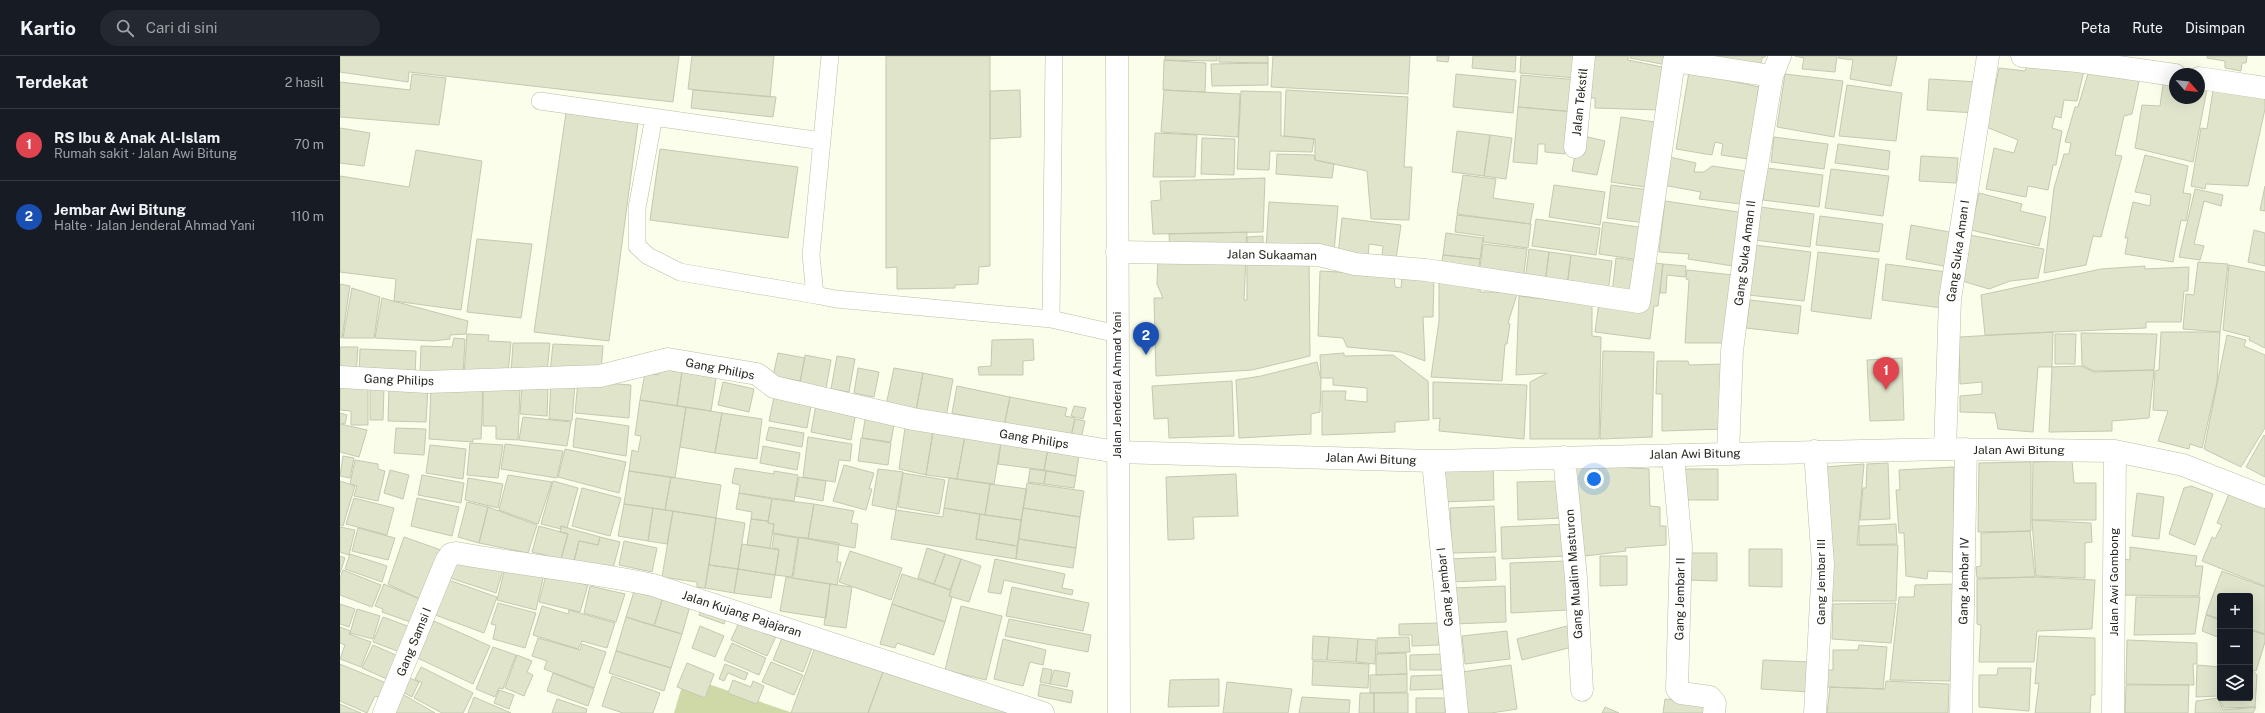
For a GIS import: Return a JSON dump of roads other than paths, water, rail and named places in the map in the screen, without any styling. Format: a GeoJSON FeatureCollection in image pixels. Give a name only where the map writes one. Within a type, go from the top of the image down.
{"type":"FeatureCollection","features":[{"type":"Feature","properties":{"kind":"street","name":"Jalan Jenderal Ahmad Yani"},"geometry":{"type":"LineString","coordinates":[[1117,56],[1117,452],[1119,713]]}},
{"type":"Feature","properties":{"kind":"street","name":"Jalan Tekstil"},"geometry":{"type":"LineString","coordinates":[[1575,147],[1584,56]]}},
{"type":"Feature","properties":{"kind":"street","name":"Gang Suka Aman II"},"geometry":{"type":"LineString","coordinates":[[1728,453],[1732,352],[1751,202],[1772,76],[1780,56]]}},
{"type":"Feature","properties":{"kind":"street","name":"Gang Suka Aman I"},"geometry":{"type":"LineString","coordinates":[[1956,449],[1950,299],[1988,56]]}},
{"type":"Feature","properties":{"kind":"street"},"geometry":{"type":"LineString","coordinates":[[2022,56],[2150,63],[2169,72]]}},
{"type":"Feature","properties":{"kind":"street","name":"Jalan Sukaaman"},"geometry":{"type":"LineString","coordinates":[[1117,252],[1319,255],[1355,264],[1426,270],[1639,302],[1674,61],[1687,59]]}},
{"type":"Feature","properties":{"kind":"street"},"geometry":{"type":"LineString","coordinates":[[1687,59],[1772,76]]}},
{"type":"Feature","properties":{"kind":"street"},"geometry":{"type":"LineString","coordinates":[[2205,79],[2265,88]]}},
{"type":"Feature","properties":{"kind":"street","name":"Gang Philips"},"geometry":{"type":"LineString","coordinates":[[340,377],[427,382],[600,376],[668,359],[757,374],[774,387],[913,418],[1117,452]]}},
{"type":"Feature","properties":{"kind":"street","name":"Jalan Awi Bitung"},"geometry":{"type":"LineString","coordinates":[[1117,452],[1433,461],[1815,451],[1956,449],[2115,451],[2184,465],[2265,497]]}},
{"type":"Feature","properties":{"kind":"street","name":"Gang Jembar IV"},"geometry":{"type":"LineString","coordinates":[[1956,449],[1961,713]]}},
{"type":"Feature","properties":{"kind":"street","name":"Gang Jembar III"},"geometry":{"type":"LineString","coordinates":[[1815,451],[1823,565],[1815,713]]}},
{"type":"Feature","properties":{"kind":"street","name":"Jalan Awi Gombong"},"geometry":{"type":"LineString","coordinates":[[2113,713],[2115,451]]}},
{"type":"Feature","properties":{"kind":"street","name":"Gang Jembar II"},"geometry":{"type":"LineString","coordinates":[[1673,455],[1681,546],[1677,689],[1681,694],[1710,697],[1715,703],[1714,713]]}},
{"type":"Feature","properties":{"kind":"street","name":"Gang Mualim Masturon"},"geometry":{"type":"LineString","coordinates":[[1564,457],[1576,578],[1582,690]]}},
{"type":"Feature","properties":{"kind":"street","name":"Gang Jembar I"},"geometry":{"type":"LineString","coordinates":[[1433,461],[1457,713]]}},
{"type":"Feature","properties":{"kind":"street","name":"Jalan Kujang Pajajaran"},"geometry":{"type":"LineString","coordinates":[[442,570],[449,556],[456,553],[509,562],[601,574],[653,585],[1043,713]]}},
{"type":"Feature","properties":{"kind":"street","name":"Gang Samsi I"},"geometry":{"type":"LineString","coordinates":[[384,713],[442,570]]}},
{"type":"Feature","properties":{"kind":"lane"},"geometry":{"type":"LineString","coordinates":[[815,295],[812,255],[830,56]]}},
{"type":"Feature","properties":{"kind":"lane"},"geometry":{"type":"LineString","coordinates":[[1051,319],[1054,56]]}},
{"type":"Feature","properties":{"kind":"lane"},"geometry":{"type":"LineString","coordinates":[[540,101],[822,141]]}},
{"type":"Feature","properties":{"kind":"lane"},"geometry":{"type":"LineString","coordinates":[[654,118],[637,208],[637,246],[648,256],[680,272],[836,299],[1051,319],[1118,334]]}},
{"type":"Feature","properties":{"kind":"place","name":"Jembar Awi Bitung"},"geometry":{"type":"Point","coordinates":[1146,355]}},
{"type":"Feature","properties":{"kind":"place","name":"RS Ibu & Anak Al-Islam"},"geometry":{"type":"Point","coordinates":[1886,390]}}]}
